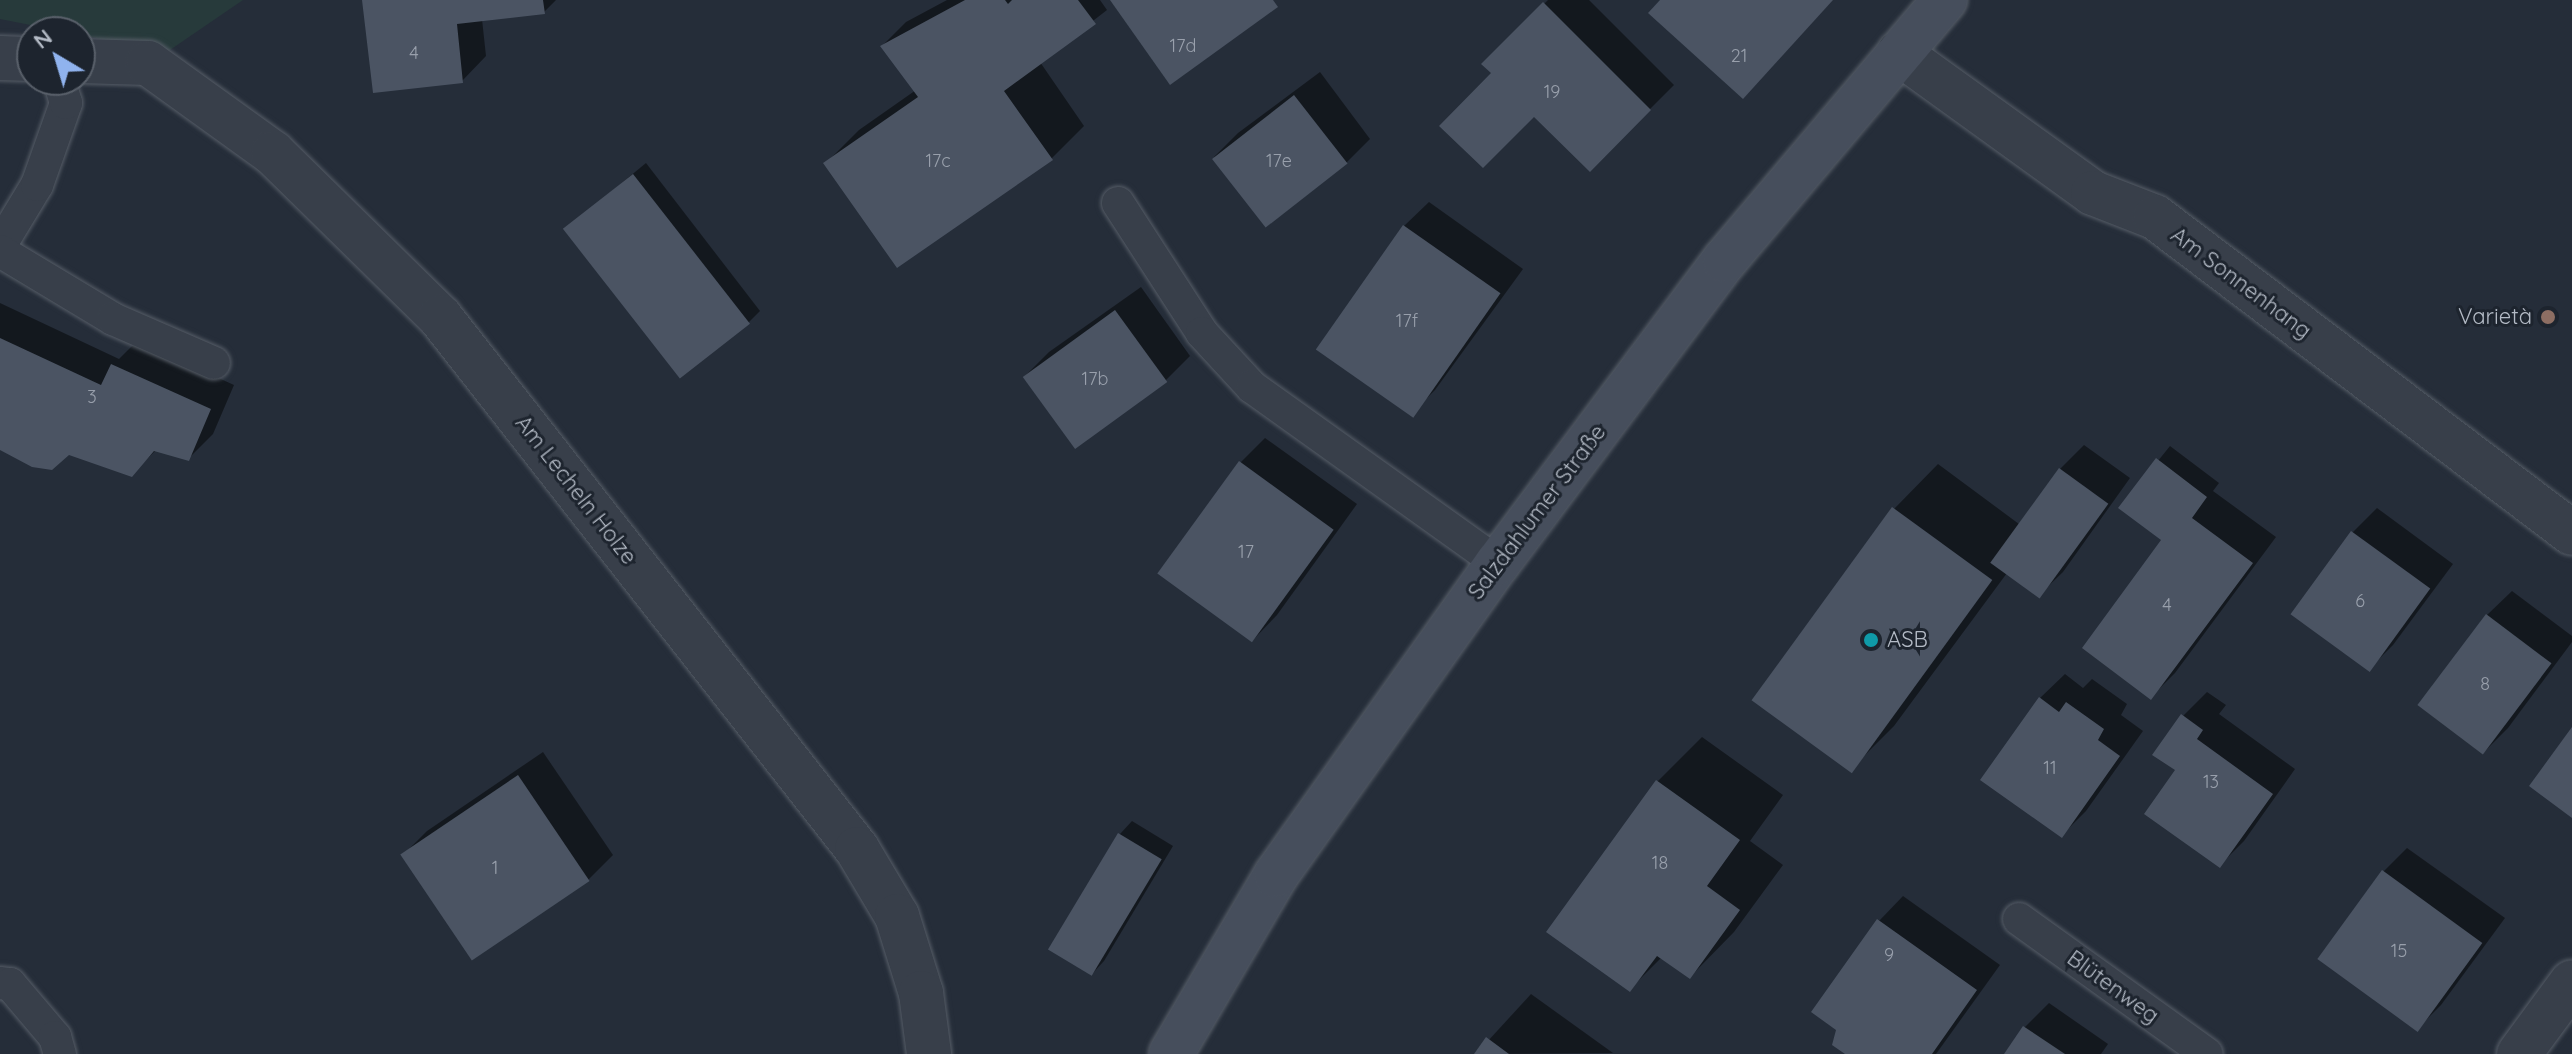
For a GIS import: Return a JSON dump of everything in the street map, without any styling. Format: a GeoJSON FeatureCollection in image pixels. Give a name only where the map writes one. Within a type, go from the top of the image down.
{"type":"FeatureCollection","features":[{"type":"Feature","properties":{"kind":"main road","name":"Salzdahlumer Straße"},"geometry":{"type":"LineString","coordinates":[[1171,1054],[1276,875],[1498,563],[1725,260],[1945,0]]}},
{"type":"Feature","properties":{"kind":"street","name":"Am Sonnenhang"},"geometry":{"type":"LineString","coordinates":[[1899,53],[2093,193],[2155,217],[2572,533]]}},
{"type":"Feature","properties":{"kind":"street","name":"Am Lecheln Holze"},"geometry":{"type":"LineString","coordinates":[[96,61],[148,63],[273,153],[440,317],[857,849],[897,916],[921,993],[929,1054]]}},
{"type":"Feature","properties":{"kind":"street"},"geometry":{"type":"LineString","coordinates":[[2519,1054],[2572,982]]}},
{"type":"Feature","properties":{"kind":"lane"},"geometry":{"type":"LineString","coordinates":[[64,96],[66,103],[37,185],[0,249],[113,319],[214,363]]}},
{"type":"Feature","properties":{"kind":"lane"},"geometry":{"type":"LineString","coordinates":[[1118,203],[1202,333],[1252,387],[1498,563]]}},
{"type":"Feature","properties":{"kind":"lane","name":"Blütenweg"},"geometry":{"type":"LineString","coordinates":[[2019,919],[2207,1054]]}},
{"type":"Feature","properties":{"kind":"lane"},"geometry":{"type":"LineString","coordinates":[[0,983],[10,984],[55,1037],[60,1054]]}},
{"type":"Feature","properties":{"kind":"shaded area"},"geometry":{"type":"Polygon","coordinates":[[[0,0],[243,0],[167,52],[96,38],[96,16],[16,16],[16,22],[0,19],[0,0]]]}},
{"type":"Feature","properties":{"kind":"building"},"geometry":{"type":"Polygon","coordinates":[[[362,0],[543,0],[545,14],[457,24],[463,83],[373,93],[362,0]]]}},
{"type":"Feature","properties":{"kind":"building"},"geometry":{"type":"Polygon","coordinates":[[[965,0],[1005,0],[1008,4],[1012,0],[1078,0],[1096,24],[1004,91],[1053,160],[897,268],[823,163],[918,97],[880,46],[965,0]]]}},
{"type":"Feature","properties":{"kind":"building"},"geometry":{"type":"Polygon","coordinates":[[[1110,0],[1273,0],[1278,7],[1170,85],[1110,0]]]}},
{"type":"Feature","properties":{"kind":"building"},"geometry":{"type":"Polygon","coordinates":[[[1660,0],[1833,0],[1743,99],[1648,13],[1660,0]]]}},
{"type":"Feature","properties":{"kind":"building"},"geometry":{"type":"Polygon","coordinates":[[[1543,2],[1651,110],[1590,172],[1534,117],[1483,168],[1439,126],[1491,73],[1481,64],[1543,2]]]}},
{"type":"Feature","properties":{"kind":"building"},"geometry":{"type":"Polygon","coordinates":[[[1294,95],[1348,164],[1266,228],[1212,159],[1294,95]]]}},
{"type":"Feature","properties":{"kind":"building"},"geometry":{"type":"Polygon","coordinates":[[[633,174],[750,324],[680,379],[563,229],[633,174]]]}},
{"type":"Feature","properties":{"kind":"building"},"geometry":{"type":"Polygon","coordinates":[[[1403,225],[1500,293],[1413,418],[1316,350],[1403,225]]]}},
{"type":"Feature","properties":{"kind":"building"},"geometry":{"type":"Polygon","coordinates":[[[1115,310],[1167,382],[1075,449],[1023,377],[1115,310]]]}},
{"type":"Feature","properties":{"kind":"building"},"geometry":{"type":"Polygon","coordinates":[[[0,338],[101,385],[111,364],[211,409],[189,461],[154,451],[132,477],[69,455],[52,470],[32,467],[0,450],[0,338]]]}},
{"type":"Feature","properties":{"kind":"building"},"geometry":{"type":"Polygon","coordinates":[[[2156,458],[2207,497],[2192,518],[2253,563],[2151,700],[2082,648],[2161,540],[2118,508],[2156,458]]]}},
{"type":"Feature","properties":{"kind":"building"},"geometry":{"type":"Polygon","coordinates":[[[1239,461],[1334,530],[1252,642],[1157,573],[1239,461]]]}},
{"type":"Feature","properties":{"kind":"building"},"geometry":{"type":"Polygon","coordinates":[[[2059,468],[2108,504],[2040,599],[1990,563],[2059,468]]]}},
{"type":"Feature","properties":{"kind":"building","name":"ASB"},"geometry":{"type":"Polygon","coordinates":[[[1892,507],[1992,580],[1852,773],[1752,700],[1892,507]]]}},
{"type":"Feature","properties":{"kind":"building"},"geometry":{"type":"Polygon","coordinates":[[[2351,531],[2430,589],[2370,672],[2290,614],[2351,531]]]}},
{"type":"Feature","properties":{"kind":"building"},"geometry":{"type":"Polygon","coordinates":[[[2486,614],[2551,663],[2483,754],[2417,705],[2486,614]]]}},
{"type":"Feature","properties":{"kind":"building"},"geometry":{"type":"Polygon","coordinates":[[[2039,697],[2059,712],[2066,702],[2104,729],[2098,740],[2120,756],[2062,838],[1980,780],[2039,697]]]}},
{"type":"Feature","properties":{"kind":"building"},"geometry":{"type":"Polygon","coordinates":[[[2181,714],[2203,730],[2197,739],[2273,794],[2220,868],[2144,814],[2175,770],[2152,755],[2181,714]]]}},
{"type":"Feature","properties":{"kind":"building"},"geometry":{"type":"Polygon","coordinates":[[[2572,727],[2572,818],[2529,786],[2572,727]]]}},
{"type":"Feature","properties":{"kind":"building"},"geometry":{"type":"Polygon","coordinates":[[[518,775],[590,881],[472,961],[400,854],[518,775]]]}},
{"type":"Feature","properties":{"kind":"building"},"geometry":{"type":"Polygon","coordinates":[[[1656,780],[1740,840],[1707,886],[1740,910],[1690,979],[1657,956],[1630,992],[1546,932],[1656,780]]]}},
{"type":"Feature","properties":{"kind":"building"},"geometry":{"type":"Polygon","coordinates":[[[1118,833],[1162,859],[1092,976],[1048,950],[1118,833]]]}},
{"type":"Feature","properties":{"kind":"building"},"geometry":{"type":"Polygon","coordinates":[[[2382,870],[2482,943],[2418,1032],[2317,959],[2382,870]]]}},
{"type":"Feature","properties":{"kind":"building"},"geometry":{"type":"Polygon","coordinates":[[[1877,919],[1977,990],[1932,1054],[1845,1054],[1832,1045],[1836,1030],[1811,1012],[1877,919]]]}},
{"type":"Feature","properties":{"kind":"building"},"geometry":{"type":"Polygon","coordinates":[[[2023,1026],[2065,1054],[2004,1054],[2023,1026]]]}},
{"type":"Feature","properties":{"kind":"building"},"geometry":{"type":"Polygon","coordinates":[[[1486,1037],[1509,1054],[1474,1054],[1486,1037]]]}},
{"type":"Feature","properties":{"kind":"place","name":"Varietà"},"geometry":{"type":"Point","coordinates":[2548,317]}},
{"type":"Feature","properties":{"kind":"place","name":"ASB"},"geometry":{"type":"Point","coordinates":[1871,640]}}]}
